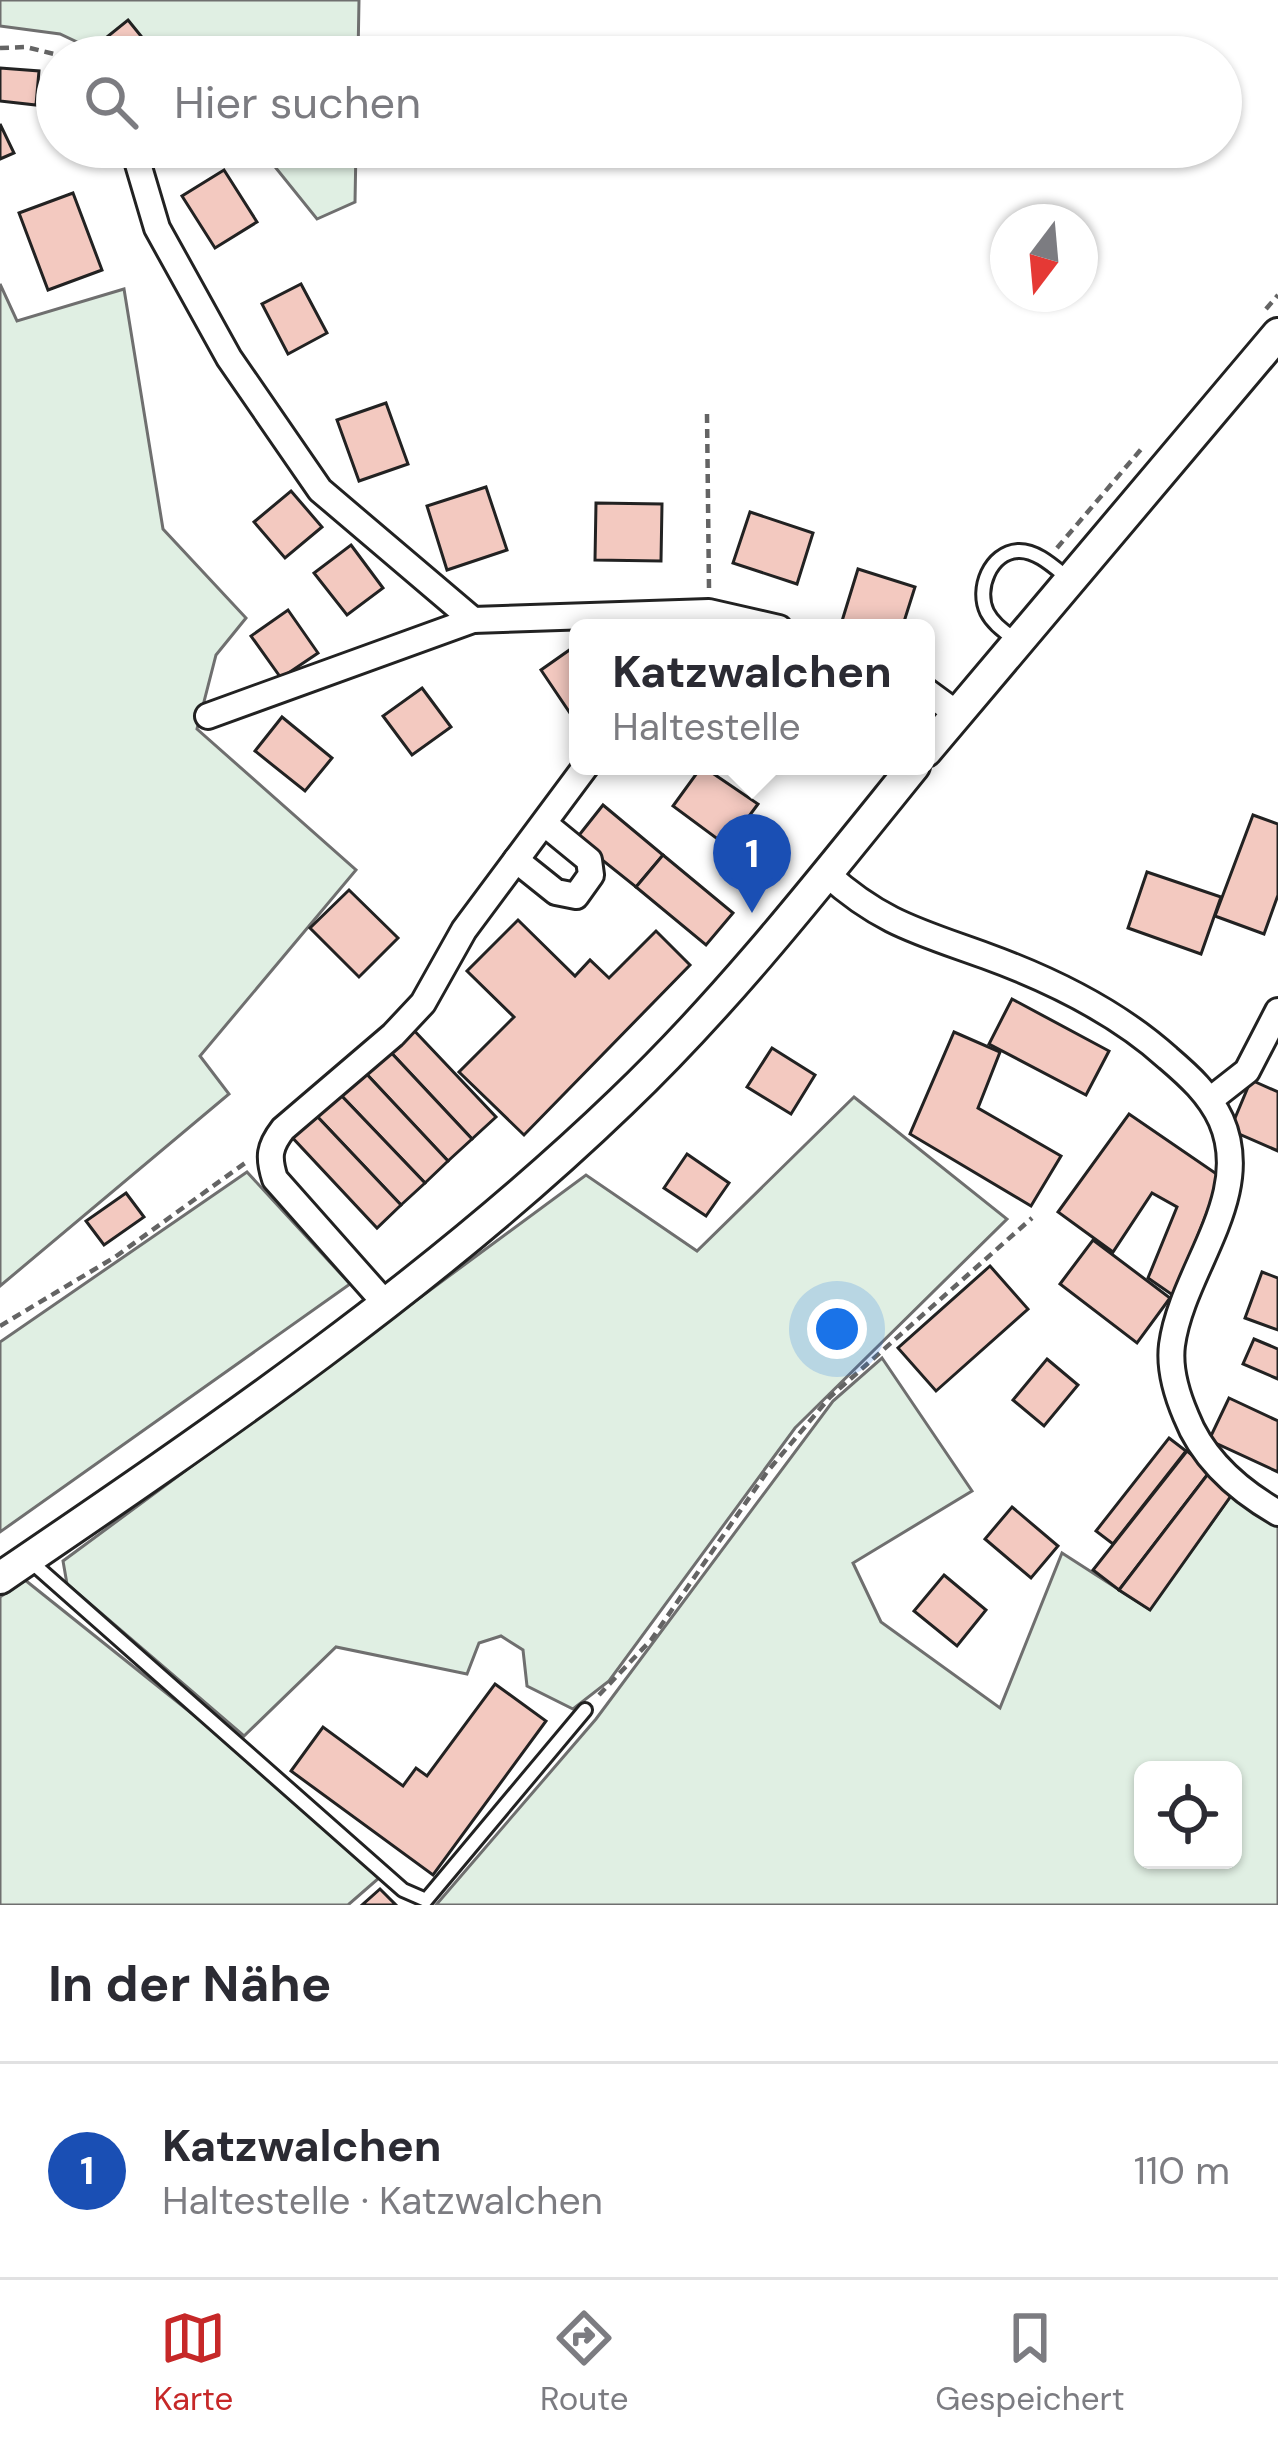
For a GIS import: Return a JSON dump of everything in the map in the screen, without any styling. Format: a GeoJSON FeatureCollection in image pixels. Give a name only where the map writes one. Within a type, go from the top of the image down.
{"type":"FeatureCollection","features":[{"type":"Feature","properties":{"kind":"street"},"geometry":{"type":"LineString","coordinates":[[140,168],[157,227],[177,265],[229,358],[320,490],[473,620]]}},
{"type":"Feature","properties":{"kind":"street"},"geometry":{"type":"LineString","coordinates":[[935,740],[1278,334]]}},
{"type":"Feature","properties":{"kind":"street"},"geometry":{"type":"LineString","coordinates":[[678,619],[709,612],[740,619]]}},
{"type":"Feature","properties":{"kind":"street"},"geometry":{"type":"LineString","coordinates":[[208,716],[473,620],[569,620]]}},
{"type":"Feature","properties":{"kind":"street"},"geometry":{"type":"LineString","coordinates":[[935,698],[956,713]]}},
{"type":"Feature","properties":{"kind":"street"},"geometry":{"type":"LineString","coordinates":[[385,1304],[275,1179],[270,1146],[422,1003],[464,930],[580,775]]}},
{"type":"Feature","properties":{"kind":"street"},"geometry":{"type":"LineString","coordinates":[[0,1578],[385,1304],[508,1205],[623,1101],[827,874],[907,775]]}},
{"type":"Feature","properties":{"kind":"street"},"geometry":{"type":"LineString","coordinates":[[516,860],[556,892],[576,896],[592,875],[589,860],[545,824]]}},
{"type":"Feature","properties":{"kind":"street"},"geometry":{"type":"LineString","coordinates":[[827,874],[868,910],[893,923],[1019,970],[1115,1016],[1165,1054],[1210,1100],[1229,1144],[1232,1167],[1177,1323],[1171,1350],[1174,1376],[1193,1436],[1252,1498],[1278,1513]]}},
{"type":"Feature","properties":{"kind":"street"},"geometry":{"type":"LineString","coordinates":[[1210,1100],[1247,1070],[1278,1011]]}},
{"type":"Feature","properties":{"kind":"lane"},"geometry":{"type":"LineString","coordinates":[[1018,641],[986,609],[984,587],[1000,557],[1017,551],[1034,554],[1070,580]]}},
{"type":"Feature","properties":{"kind":"lane"},"geometry":{"type":"LineString","coordinates":[[28,1559],[403,1890],[426,1900],[585,1710]]}},
{"type":"Feature","properties":{"kind":"path"},"geometry":{"type":"LineString","coordinates":[[0,48],[36,49]]}},
{"type":"Feature","properties":{"kind":"path"},"geometry":{"type":"LineString","coordinates":[[707,414],[709,612]]}},
{"type":"Feature","properties":{"kind":"path"},"geometry":{"type":"LineString","coordinates":[[0,1326],[115,1257],[230,1172],[246,1163],[269,1161]]}},
{"type":"Feature","properties":{"kind":"path"},"geometry":{"type":"LineString","coordinates":[[585,1710],[651,1640],[767,1472],[830,1397],[1032,1218]]}},
{"type":"Feature","properties":{"kind":"green space"},"geometry":{"type":"Polygon","coordinates":[[[0,0],[359,0],[358,36],[64,36],[0,26],[0,0]]]}},
{"type":"Feature","properties":{"kind":"green space"},"geometry":{"type":"Polygon","coordinates":[[[276,168],[356,168],[355,202],[317,219],[276,168]]]}},
{"type":"Feature","properties":{"kind":"green space"},"geometry":{"type":"Polygon","coordinates":[[[0,284],[17,321],[124,289],[163,529],[246,618],[216,655],[197,729],[356,870],[200,1056],[229,1094],[0,1286],[0,284]]]}},
{"type":"Feature","properties":{"kind":"green space"},"geometry":{"type":"Polygon","coordinates":[[[854,1097],[1007,1219],[795,1428],[609,1681],[573,1709],[527,1686],[523,1650],[501,1636],[479,1643],[467,1674],[336,1647],[244,1736],[67,1584],[63,1561],[586,1175],[697,1251],[854,1097]]]}},
{"type":"Feature","properties":{"kind":"green space"},"geometry":{"type":"Polygon","coordinates":[[[247,1172],[350,1284],[0,1532],[0,1342],[247,1172]]]}},
{"type":"Feature","properties":{"kind":"green space"},"geometry":{"type":"Polygon","coordinates":[[[882,1358],[972,1491],[853,1563],[881,1622],[1000,1708],[1062,1553],[1149,1609],[1233,1493],[1278,1519],[1278,1905],[436,1905],[596,1719],[833,1401],[882,1358]]]}},
{"type":"Feature","properties":{"kind":"green space"},"geometry":{"type":"Polygon","coordinates":[[[25,1580],[235,1748],[379,1878],[348,1905],[0,1905],[0,1597],[25,1580]]]}},
{"type":"Feature","properties":{"kind":"building"},"geometry":{"type":"Polygon","coordinates":[[[128,20],[141,36],[108,36],[128,20]]]}},
{"type":"Feature","properties":{"kind":"building"},"geometry":{"type":"Polygon","coordinates":[[[0,68],[36,71],[36,105],[0,101],[0,68]]]}},
{"type":"Feature","properties":{"kind":"building"},"geometry":{"type":"Polygon","coordinates":[[[0,124],[14,153],[0,159],[0,124]]]}},
{"type":"Feature","properties":{"kind":"building"},"geometry":{"type":"Polygon","coordinates":[[[224,170],[257,222],[215,248],[182,196],[224,170]]]}},
{"type":"Feature","properties":{"kind":"building"},"geometry":{"type":"Polygon","coordinates":[[[73,193],[102,270],[48,290],[19,213],[73,193]]]}},
{"type":"Feature","properties":{"kind":"building"},"geometry":{"type":"Polygon","coordinates":[[[301,284],[327,333],[288,354],[262,304],[301,284]]]}},
{"type":"Feature","properties":{"kind":"building"},"geometry":{"type":"Polygon","coordinates":[[[386,403],[408,464],[359,481],[337,420],[386,403]]]}},
{"type":"Feature","properties":{"kind":"building"},"geometry":{"type":"Polygon","coordinates":[[[486,487],[507,550],[447,570],[427,506],[486,487]]]}},
{"type":"Feature","properties":{"kind":"building"},"geometry":{"type":"Polygon","coordinates":[[[291,491],[322,527],[285,558],[254,522],[291,491]]]}},
{"type":"Feature","properties":{"kind":"building"},"geometry":{"type":"Polygon","coordinates":[[[596,503],[662,504],[661,561],[595,560],[596,503]]]}},
{"type":"Feature","properties":{"kind":"building"},"geometry":{"type":"Polygon","coordinates":[[[750,512],[813,533],[797,584],[733,563],[750,512]]]}},
{"type":"Feature","properties":{"kind":"building"},"geometry":{"type":"Polygon","coordinates":[[[351,545],[383,588],[347,615],[314,573],[351,545]]]}},
{"type":"Feature","properties":{"kind":"building"},"geometry":{"type":"Polygon","coordinates":[[[858,569],[915,587],[905,619],[843,619],[858,569]]]}},
{"type":"Feature","properties":{"kind":"building"},"geometry":{"type":"Polygon","coordinates":[[[288,610],[318,653],[281,678],[251,636],[288,610]]]}},
{"type":"Feature","properties":{"kind":"building"},"geometry":{"type":"Polygon","coordinates":[[[569,650],[569,712],[541,670],[569,650]]]}},
{"type":"Feature","properties":{"kind":"building"},"geometry":{"type":"Polygon","coordinates":[[[422,688],[451,727],[412,755],[383,716],[422,688]]]}},
{"type":"Feature","properties":{"kind":"building"},"geometry":{"type":"Polygon","coordinates":[[[282,717],[332,758],[305,791],[255,751],[282,717]]]}},
{"type":"Feature","properties":{"kind":"building"},"geometry":{"type":"Polygon","coordinates":[[[695,775],[715,775],[758,804],[727,846],[673,806],[695,775]]]}},
{"type":"Feature","properties":{"kind":"building"},"geometry":{"type":"Polygon","coordinates":[[[603,805],[663,855],[636,887],[576,839],[603,805]]]}},
{"type":"Feature","properties":{"kind":"building"},"geometry":{"type":"Polygon","coordinates":[[[1253,815],[1278,824],[1278,895],[1264,934],[1215,916],[1253,815]]]}},
{"type":"Feature","properties":{"kind":"building"},"geometry":{"type":"Polygon","coordinates":[[[663,855],[733,913],[706,945],[636,887],[663,855]]]}},
{"type":"Feature","properties":{"kind":"building"},"geometry":{"type":"Polygon","coordinates":[[[1147,872],[1221,897],[1201,954],[1128,928],[1147,872]]]}},
{"type":"Feature","properties":{"kind":"building"},"geometry":{"type":"Polygon","coordinates":[[[349,890],[398,938],[359,977],[310,928],[349,890]]]}},
{"type":"Feature","properties":{"kind":"building"},"geometry":{"type":"Polygon","coordinates":[[[518,920],[575,976],[590,960],[609,978],[656,931],[690,965],[524,1135],[459,1072],[514,1017],[467,971],[518,920]]]}},
{"type":"Feature","properties":{"kind":"building"},"geometry":{"type":"Polygon","coordinates":[[[1012,999],[1109,1051],[1086,1095],[989,1044],[1012,999]]]}},
{"type":"Feature","properties":{"kind":"building"},"geometry":{"type":"Polygon","coordinates":[[[407,1023],[496,1117],[472,1139],[384,1045],[407,1023]]]}},
{"type":"Feature","properties":{"kind":"building"},"geometry":{"type":"Polygon","coordinates":[[[954,1032],[1000,1052],[978,1108],[1061,1156],[1031,1206],[910,1134],[954,1032]]]}},
{"type":"Feature","properties":{"kind":"building"},"geometry":{"type":"Polygon","coordinates":[[[384,1045],[472,1139],[448,1161],[360,1067],[384,1045]]]}},
{"type":"Feature","properties":{"kind":"building"},"geometry":{"type":"Polygon","coordinates":[[[772,1048],[815,1075],[791,1114],[747,1087],[772,1048]]]}},
{"type":"Feature","properties":{"kind":"building"},"geometry":{"type":"Polygon","coordinates":[[[360,1067],[448,1161],[425,1183],[336,1090],[360,1067]]]}},
{"type":"Feature","properties":{"kind":"building"},"geometry":{"type":"Polygon","coordinates":[[[1251,1080],[1278,1092],[1278,1151],[1230,1130],[1251,1080]]]}},
{"type":"Feature","properties":{"kind":"building"},"geometry":{"type":"Polygon","coordinates":[[[336,1090],[425,1183],[401,1205],[313,1112],[336,1090]]]}},
{"type":"Feature","properties":{"kind":"building"},"geometry":{"type":"Polygon","coordinates":[[[313,1112],[401,1205],[377,1228],[289,1134],[313,1112]]]}},
{"type":"Feature","properties":{"kind":"building"},"geometry":{"type":"Polygon","coordinates":[[[1129,1114],[1221,1177],[1174,1296],[1148,1278],[1177,1207],[1152,1193],[1113,1252],[1058,1212],[1129,1114]]]}},
{"type":"Feature","properties":{"kind":"building"},"geometry":{"type":"Polygon","coordinates":[[[687,1154],[729,1183],[706,1216],[664,1188],[687,1154]]]}},
{"type":"Feature","properties":{"kind":"building"},"geometry":{"type":"Polygon","coordinates":[[[126,1193],[144,1217],[104,1245],[86,1221],[126,1193]]]}},
{"type":"Feature","properties":{"kind":"building"},"geometry":{"type":"Polygon","coordinates":[[[1093,1240],[1170,1298],[1137,1343],[1060,1284],[1093,1240]]]}},
{"type":"Feature","properties":{"kind":"building"},"geometry":{"type":"Polygon","coordinates":[[[990,1266],[1028,1309],[936,1391],[898,1348],[990,1266]]]}},
{"type":"Feature","properties":{"kind":"building"},"geometry":{"type":"Polygon","coordinates":[[[1262,1272],[1278,1278],[1278,1330],[1245,1318],[1262,1272]]]}},
{"type":"Feature","properties":{"kind":"building"},"geometry":{"type":"Polygon","coordinates":[[[1254,1339],[1278,1349],[1278,1379],[1243,1364],[1254,1339]]]}},
{"type":"Feature","properties":{"kind":"building"},"geometry":{"type":"Polygon","coordinates":[[[1047,1359],[1078,1385],[1044,1426],[1013,1400],[1047,1359]]]}},
{"type":"Feature","properties":{"kind":"building"},"geometry":{"type":"Polygon","coordinates":[[[1229,1398],[1278,1421],[1278,1472],[1209,1440],[1229,1398]]]}},
{"type":"Feature","properties":{"kind":"building"},"geometry":{"type":"Polygon","coordinates":[[[1169,1438],[1186,1451],[1113,1544],[1096,1531],[1169,1438]]]}},
{"type":"Feature","properties":{"kind":"building"},"geometry":{"type":"Polygon","coordinates":[[[1187,1451],[1211,1470],[1119,1590],[1093,1570],[1187,1451]]]}},
{"type":"Feature","properties":{"kind":"building"},"geometry":{"type":"Polygon","coordinates":[[[1211,1470],[1233,1493],[1150,1610],[1119,1590],[1211,1470]]]}},
{"type":"Feature","properties":{"kind":"building"},"geometry":{"type":"Polygon","coordinates":[[[1012,1507],[1058,1546],[1031,1578],[985,1539],[1012,1507]]]}},
{"type":"Feature","properties":{"kind":"building"},"geometry":{"type":"Polygon","coordinates":[[[944,1575],[986,1610],[957,1646],[914,1611],[944,1575]]]}},
{"type":"Feature","properties":{"kind":"building"},"geometry":{"type":"Polygon","coordinates":[[[495,1684],[546,1721],[433,1875],[291,1771],[323,1727],[403,1786],[416,1768],[427,1776],[495,1684]]]}},
{"type":"Feature","properties":{"kind":"building"},"geometry":{"type":"Polygon","coordinates":[[[380,1889],[396,1905],[362,1905],[380,1889]]]}},
{"type":"Feature","properties":{"kind":"place","name":"Katzwalchen"},"geometry":{"type":"Point","coordinates":[752,913]}}]}
